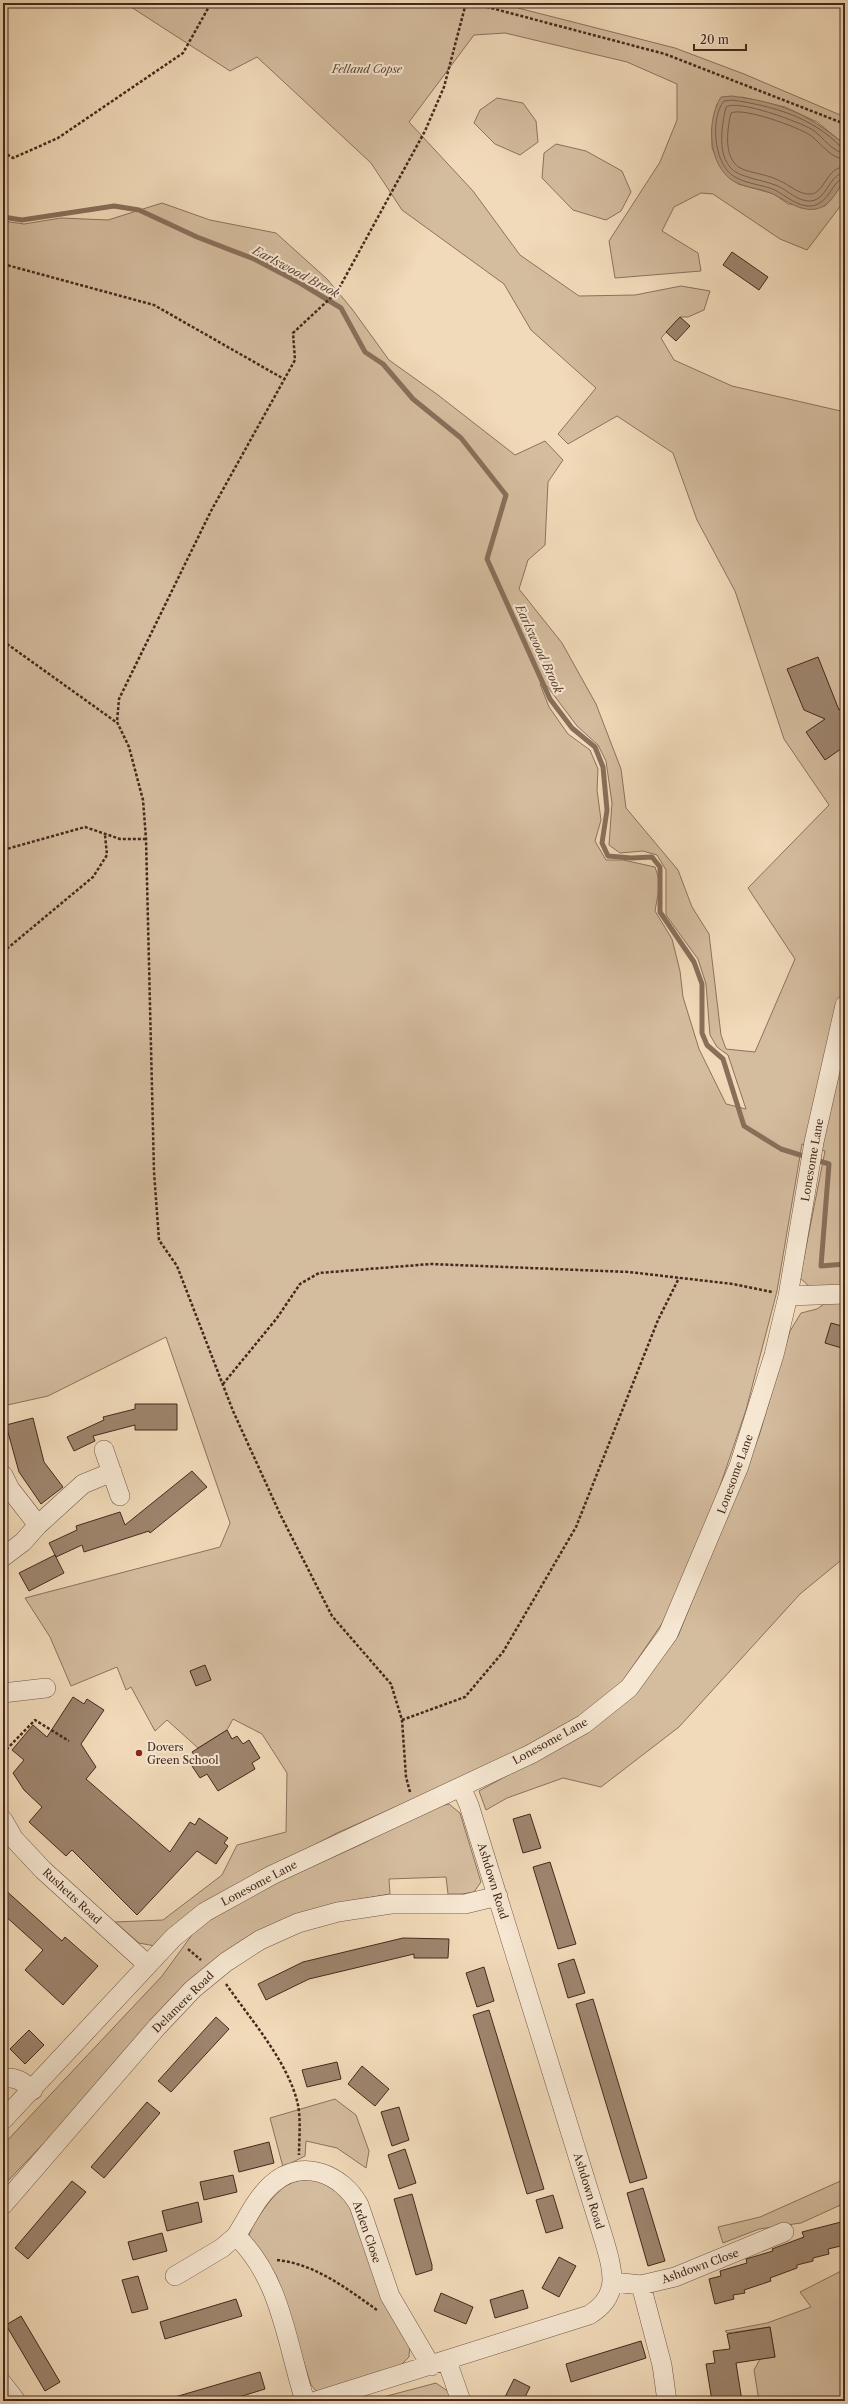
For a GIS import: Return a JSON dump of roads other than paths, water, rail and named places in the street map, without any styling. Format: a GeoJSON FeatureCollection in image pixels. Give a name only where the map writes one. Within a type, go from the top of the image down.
{"type":"FeatureCollection","features":[{"type":"Feature","properties":{"kind":"street","name":"Lonesome Lane"},"geometry":{"type":"LineString","coordinates":[[3,2120],[34,2090],[174,1937],[205,1912],[272,1875],[531,1754],[584,1724],[629,1688],[668,1634],[739,1466],[774,1355],[788,1296],[814,1142],[845,1005]]}},
{"type":"Feature","properties":{"kind":"street"},"geometry":{"type":"LineString","coordinates":[[788,1296],[845,1294]]}},
{"type":"Feature","properties":{"kind":"street"},"geometry":{"type":"LineString","coordinates":[[104,1450],[120,1496]]}},
{"type":"Feature","properties":{"kind":"street"},"geometry":{"type":"LineString","coordinates":[[3,1557],[23,1542],[38,1525],[83,1484],[112,1472]]}},
{"type":"Feature","properties":{"kind":"street"},"geometry":{"type":"LineString","coordinates":[[6,1482],[38,1525]]}},
{"type":"Feature","properties":{"kind":"street"},"geometry":{"type":"LineString","coordinates":[[3,1693],[46,1688]]}},
{"type":"Feature","properties":{"kind":"street","name":"Ashdown Road"},"geometry":{"type":"LineString","coordinates":[[461,1787],[469,1805],[498,1896],[604,2240],[612,2267],[613,2282]]}},
{"type":"Feature","properties":{"kind":"street","name":"Rushetts Road"},"geometry":{"type":"LineString","coordinates":[[3,1820],[14,1839],[43,1870],[148,1965]]}},
{"type":"Feature","properties":{"kind":"street","name":"Delamere Road"},"geometry":{"type":"LineString","coordinates":[[3,2205],[157,2027],[193,1989],[214,1971],[260,1940],[298,1924],[338,1912],[391,1904],[465,1904],[498,1896]]}},
{"type":"Feature","properties":{"kind":"street"},"geometry":{"type":"LineString","coordinates":[[3,2079],[8,2077],[18,2079],[34,2090]]}},
{"type":"Feature","properties":{"kind":"street","name":"Arden Close"},"geometry":{"type":"LineString","coordinates":[[175,2276],[222,2248],[236,2236],[273,2183],[299,2171],[314,2171],[329,2175],[342,2182],[352,2192],[360,2205],[390,2296],[403,2318],[439,2364],[461,2401]]}},
{"type":"Feature","properties":{"kind":"street","name":"Ashdown Close"},"geometry":{"type":"LineString","coordinates":[[613,2282],[640,2285],[675,2277],[784,2232]]}},
{"type":"Feature","properties":{"kind":"street"},"geometry":{"type":"LineString","coordinates":[[236,2236],[262,2267],[272,2288],[305,2401]]}},
{"type":"Feature","properties":{"kind":"street"},"geometry":{"type":"LineString","coordinates":[[316,2401],[439,2364],[589,2316],[601,2308],[613,2282]]}},
{"type":"Feature","properties":{"kind":"street"},"geometry":{"type":"LineString","coordinates":[[640,2285],[662,2365],[667,2401]]}},
{"type":"Feature","properties":{"kind":"street"},"geometry":{"type":"LineString","coordinates":[[3,2384],[16,2401]]}},
{"type":"Feature","properties":{"kind":"water"},"geometry":{"type":"Polygon","coordinates":[[[732,96],[765,102],[792,110],[817,124],[843,143],[845,180],[827,204],[817,209],[804,209],[773,194],[743,185],[728,177],[716,160],[713,150],[712,127],[716,106],[721,97],[732,96]]]}},
{"type":"Feature","properties":{"kind":"waterway","name":"Earlswood Brook"},"geometry":{"type":"LineString","coordinates":[[3,217],[22,220],[114,206],[139,210],[197,237],[254,259],[300,283],[341,308],[365,352],[383,364],[413,399],[461,438],[506,495],[487,559],[550,699],[572,728],[595,747],[603,767],[607,810],[602,843],[608,856],[631,858],[652,857],[660,867],[660,912],[694,962],[702,984],[702,1033],[707,1045],[723,1059],[744,1126],[781,1149],[829,1164],[821,1266],[845,1264]]}},
{"type":"Feature","properties":{"kind":"place","name":"Dovers Green School"},"geometry":{"type":"Point","coordinates":[139,1753]}},
{"type":"Feature","properties":{"kind":"park label","name":"Felland Copse"},"geometry":{"type":"Point","coordinates":[367,69]}}]}
